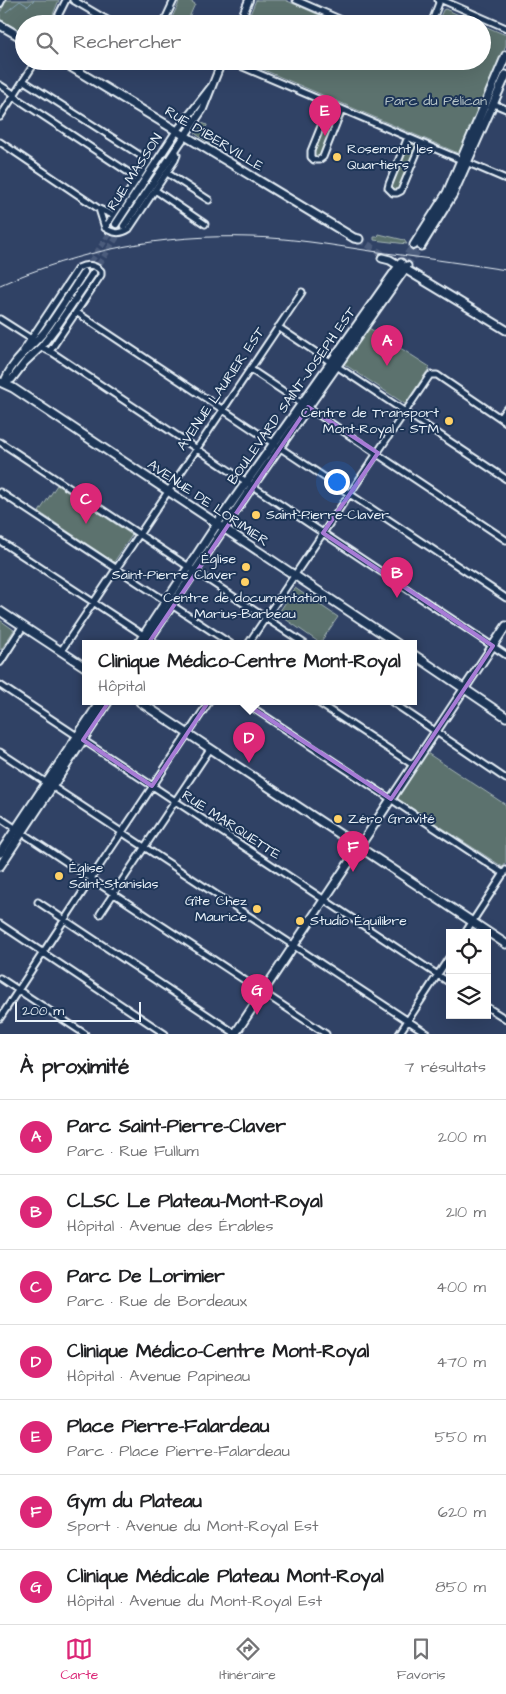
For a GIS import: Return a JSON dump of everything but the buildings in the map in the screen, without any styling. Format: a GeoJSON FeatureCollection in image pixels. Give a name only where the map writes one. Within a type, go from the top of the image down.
{"type":"FeatureCollection","features":[{"type":"Feature","properties":{"kind":"main road"},"geometry":{"type":"LineString","coordinates":[[0,25],[15,34]]}},
{"type":"Feature","properties":{"kind":"main road"},"geometry":{"type":"LineString","coordinates":[[418,246],[446,208],[506,55]]}},
{"type":"Feature","properties":{"kind":"main road","name":"RUE D'IBERVILLE"},"geometry":{"type":"LineString","coordinates":[[76,70],[356,240]]}},
{"type":"Feature","properties":{"kind":"main road"},"geometry":{"type":"LineString","coordinates":[[465,161],[494,104],[506,75]]}},
{"type":"Feature","properties":{"kind":"main road"},"geometry":{"type":"LineString","coordinates":[[387,258],[506,330]]}},
{"type":"Feature","properties":{"kind":"main road","name":"BOULEVARD SAINT-JOSEPH EST"},"geometry":{"type":"LineString","coordinates":[[147,640],[220,526],[403,266]]}},
{"type":"Feature","properties":{"kind":"main road","name":"AVENUE DE LORIMIER"},"geometry":{"type":"LineString","coordinates":[[1,383],[392,640]]}},
{"type":"Feature","properties":{"kind":"main road"},"geometry":{"type":"LineString","coordinates":[[0,611],[82,665]]}},
{"type":"Feature","properties":{"kind":"main road"},"geometry":{"type":"LineString","coordinates":[[236,1034],[506,626]]}},
{"type":"Feature","properties":{"kind":"main road"},"geometry":{"type":"LineString","coordinates":[[417,657],[506,717]]}},
{"type":"Feature","properties":{"kind":"main road"},"geometry":{"type":"LineString","coordinates":[[0,853],[19,830],[50,785],[98,705]]}},
{"type":"Feature","properties":{"kind":"main road"},"geometry":{"type":"LineString","coordinates":[[80,738],[106,705]]}},
{"type":"Feature","properties":{"kind":"main road"},"geometry":{"type":"LineString","coordinates":[[144,705],[506,944]]}},
{"type":"Feature","properties":{"kind":"main road"},"geometry":{"type":"LineString","coordinates":[[0,866],[19,830]]}},
{"type":"Feature","properties":{"kind":"street"},"geometry":{"type":"LineString","coordinates":[[0,4],[2,0]]}},
{"type":"Feature","properties":{"kind":"street"},"geometry":{"type":"LineString","coordinates":[[58,15],[66,0]]}},
{"type":"Feature","properties":{"kind":"street"},"geometry":{"type":"LineString","coordinates":[[73,0],[99,15]]}},
{"type":"Feature","properties":{"kind":"street"},"geometry":{"type":"LineString","coordinates":[[167,15],[174,0]]}},
{"type":"Feature","properties":{"kind":"street"},"geometry":{"type":"LineString","coordinates":[[243,15],[249,0]]}},
{"type":"Feature","properties":{"kind":"street"},"geometry":{"type":"LineString","coordinates":[[296,0],[330,15]]}},
{"type":"Feature","properties":{"kind":"street"},"geometry":{"type":"LineString","coordinates":[[435,15],[440,1],[474,15]]}},
{"type":"Feature","properties":{"kind":"street"},"geometry":{"type":"LineString","coordinates":[[491,22],[506,28]]}},
{"type":"Feature","properties":{"kind":"street"},"geometry":{"type":"LineString","coordinates":[[0,117],[31,70]]}},
{"type":"Feature","properties":{"kind":"street","name":"RUE MASSON"},"geometry":{"type":"LineString","coordinates":[[124,226],[203,109],[218,70]]}},
{"type":"Feature","properties":{"kind":"street"},"geometry":{"type":"LineString","coordinates":[[250,70],[506,179]]}},
{"type":"Feature","properties":{"kind":"street","name":"RUE MASSON"},"geometry":{"type":"LineString","coordinates":[[24,81],[149,161],[105,228],[117,233],[129,229],[167,173],[176,157],[175,150]]}},
{"type":"Feature","properties":{"kind":"street"},"geometry":{"type":"LineString","coordinates":[[0,84],[137,178]]}},
{"type":"Feature","properties":{"kind":"street","name":"RUE MASSON"},"geometry":{"type":"LineString","coordinates":[[116,224],[176,132],[212,86]]}},
{"type":"Feature","properties":{"kind":"street"},"geometry":{"type":"LineString","coordinates":[[330,104],[311,151],[311,157],[314,160],[319,160],[323,157],[342,110]]}},
{"type":"Feature","properties":{"kind":"street"},"geometry":{"type":"LineString","coordinates":[[494,104],[506,109]]}},
{"type":"Feature","properties":{"kind":"street"},"geometry":{"type":"LineString","coordinates":[[408,137],[389,184],[388,188],[393,193],[398,194],[401,191],[421,142]]}},
{"type":"Feature","properties":{"kind":"street"},"geometry":{"type":"LineString","coordinates":[[0,142],[99,209],[113,215]]}},
{"type":"Feature","properties":{"kind":"street"},"geometry":{"type":"LineString","coordinates":[[167,173],[209,200]]}},
{"type":"Feature","properties":{"kind":"street"},"geometry":{"type":"LineString","coordinates":[[155,190],[205,224]]}},
{"type":"Feature","properties":{"kind":"street"},"geometry":{"type":"LineString","coordinates":[[99,209],[105,228]]}},
{"type":"Feature","properties":{"kind":"street"},"geometry":{"type":"LineString","coordinates":[[1,383],[33,340],[78,268],[93,265],[102,273],[50,351]]}},
{"type":"Feature","properties":{"kind":"street"},"geometry":{"type":"LineString","coordinates":[[33,340],[44,332],[84,272]]}},
{"type":"Feature","properties":{"kind":"street"},"geometry":{"type":"LineString","coordinates":[[1,383],[12,379],[25,362],[41,347],[93,273]]}},
{"type":"Feature","properties":{"kind":"street","name":"AVENUE LAURIER EST"},"geometry":{"type":"LineString","coordinates":[[61,651],[302,292]]}},
{"type":"Feature","properties":{"kind":"street"},"geometry":{"type":"LineString","coordinates":[[76,312],[506,598]]}},
{"type":"Feature","properties":{"kind":"street"},"geometry":{"type":"LineString","coordinates":[[0,319],[33,340]]}},
{"type":"Feature","properties":{"kind":"street"},"geometry":{"type":"LineString","coordinates":[[278,327],[506,479]]}},
{"type":"Feature","properties":{"kind":"street"},"geometry":{"type":"LineString","coordinates":[[41,347],[50,351],[506,655]]}},
{"type":"Feature","properties":{"kind":"street"},"geometry":{"type":"LineString","coordinates":[[250,369],[506,540]]}},
{"type":"Feature","properties":{"kind":"street"},"geometry":{"type":"LineString","coordinates":[[251,640],[428,377],[432,374],[437,376],[506,422]]}},
{"type":"Feature","properties":{"kind":"street"},"geometry":{"type":"LineString","coordinates":[[500,418],[506,409]]}},
{"type":"Feature","properties":{"kind":"street"},"geometry":{"type":"LineString","coordinates":[[0,442],[299,640]]}},
{"type":"Feature","properties":{"kind":"street"},"geometry":{"type":"LineString","coordinates":[[0,492],[225,640]]}},
{"type":"Feature","properties":{"kind":"street"},"geometry":{"type":"LineString","coordinates":[[0,541],[94,602],[147,640]]}},
{"type":"Feature","properties":{"kind":"street"},"geometry":{"type":"LineString","coordinates":[[0,662],[23,626]]}},
{"type":"Feature","properties":{"kind":"street","name":"RUE MARQUETTE"},"geometry":{"type":"LineString","coordinates":[[0,686],[446,980]]}},
{"type":"Feature","properties":{"kind":"street"},"geometry":{"type":"LineString","coordinates":[[0,1018],[207,705]]}},
{"type":"Feature","properties":{"kind":"street"},"geometry":{"type":"LineString","coordinates":[[249,705],[505,872],[468,929]]}},
{"type":"Feature","properties":{"kind":"street"},"geometry":{"type":"LineString","coordinates":[[322,705],[413,765]]}},
{"type":"Feature","properties":{"kind":"street"},"geometry":{"type":"LineString","coordinates":[[397,705],[506,779]]}},
{"type":"Feature","properties":{"kind":"street"},"geometry":{"type":"LineString","coordinates":[[100,914],[210,749]]}},
{"type":"Feature","properties":{"kind":"street"},"geometry":{"type":"LineString","coordinates":[[0,752],[428,1034]]}},
{"type":"Feature","properties":{"kind":"street"},"geometry":{"type":"LineString","coordinates":[[0,818],[326,1034]]}},
{"type":"Feature","properties":{"kind":"street"},"geometry":{"type":"LineString","coordinates":[[38,902],[236,1034]]}},
{"type":"Feature","properties":{"kind":"street"},"geometry":{"type":"LineString","coordinates":[[0,924],[165,1034]]}},
{"type":"Feature","properties":{"kind":"street"},"geometry":{"type":"LineString","coordinates":[[399,1034],[446,962]]}},
{"type":"Feature","properties":{"kind":"street"},"geometry":{"type":"LineString","coordinates":[[0,978],[85,1034]]}},
{"type":"Feature","properties":{"kind":"street"},"geometry":{"type":"LineString","coordinates":[[491,1010],[506,1019]]}},
{"type":"Feature","properties":{"kind":"highlighted area"},"geometry":{"type":"Polygon","coordinates":[[[308,407],[378,453],[323,533],[493,646],[391,799],[219,686],[152,786],[83,740],[308,407]]]}},
{"type":"Feature","properties":{"kind":"green space"},"geometry":{"type":"Polygon","coordinates":[[[6,0],[59,0],[53,15],[15,15],[15,28],[0,19],[0,13],[6,0]]]}},
{"type":"Feature","properties":{"kind":"green space"},"geometry":{"type":"Polygon","coordinates":[[[179,0],[189,0],[195,4],[190,15],[173,15],[179,0]]]}},
{"type":"Feature","properties":{"kind":"green space"},"geometry":{"type":"Polygon","coordinates":[[[256,0],[285,0],[319,15],[250,15],[256,0]]]}},
{"type":"Feature","properties":{"kind":"green space"},"geometry":{"type":"Polygon","coordinates":[[[445,9],[459,15],[441,15],[445,9]]]}},
{"type":"Feature","properties":{"kind":"green space","name":"Parc du Pélican"},"geometry":{"type":"Polygon","coordinates":[[[491,29],[506,35],[506,45],[458,153],[264,70],[491,70],[491,29]]]}},
{"type":"Feature","properties":{"kind":"green space"},"geometry":{"type":"Polygon","coordinates":[[[331,111],[338,114],[321,155],[316,158],[312,155],[331,111]]]}},
{"type":"Feature","properties":{"kind":"green space"},"geometry":{"type":"Polygon","coordinates":[[[200,122],[207,125],[204,129],[208,140],[217,149],[196,134],[195,130],[200,122]]]}},
{"type":"Feature","properties":{"kind":"green space"},"geometry":{"type":"Polygon","coordinates":[[[411,144],[415,146],[416,150],[399,190],[393,191],[390,188],[391,185],[407,146],[411,144]]]}},
{"type":"Feature","properties":{"kind":"green space"},"geometry":{"type":"Polygon","coordinates":[[[379,234],[404,240],[407,244],[374,240],[374,237],[378,237],[379,234]]]}},
{"type":"Feature","properties":{"kind":"green space"},"geometry":{"type":"Polygon","coordinates":[[[369,328],[430,367],[405,404],[344,364],[369,328]]]}},
{"type":"Feature","properties":{"kind":"green space"},"geometry":{"type":"Polygon","coordinates":[[[57,485],[132,535],[114,562],[39,512],[57,485]]]}},
{"type":"Feature","properties":{"kind":"green space"},"geometry":{"type":"Polygon","coordinates":[[[295,588],[338,617],[322,640],[316,640],[278,614],[295,588]]]}},
{"type":"Feature","properties":{"kind":"green space"},"geometry":{"type":"Polygon","coordinates":[[[0,620],[14,630],[1,650],[0,649],[0,620]]]}},
{"type":"Feature","properties":{"kind":"green space"},"geometry":{"type":"Polygon","coordinates":[[[427,753],[506,805],[506,863],[503,867],[398,799],[427,753]]]}},
{"type":"Feature","properties":{"kind":"waterway"},"geometry":{"type":"LineString","coordinates":[[6,12],[20,1],[28,6],[34,0]]}},
{"type":"Feature","properties":{"kind":"tunnel"},"geometry":{"type":"LineString","coordinates":[[86,269],[116,224]]}},
{"type":"Feature","properties":{"kind":"tunnel"},"geometry":{"type":"LineString","coordinates":[[94,272],[124,226]]}},
{"type":"Feature","properties":{"kind":"tunnel"},"geometry":{"type":"LineString","coordinates":[[359,239],[387,257]]}},
{"type":"Feature","properties":{"kind":"tunnel"},"geometry":{"type":"LineString","coordinates":[[401,263],[414,245]]}},
{"type":"Feature","properties":{"kind":"tunnel"},"geometry":{"type":"LineString","coordinates":[[407,266],[421,246]]}},
{"type":"Feature","properties":{"kind":"railway"},"geometry":{"type":"LineString","coordinates":[[0,285],[60,262],[122,247],[186,238],[218,237],[296,240],[506,270]]}},
{"type":"Feature","properties":{"kind":"place","name":"Place Pierre-Falardeau"},"geometry":{"type":"Point","coordinates":[325,136]}},
{"type":"Feature","properties":{"kind":"place","name":"Rosemont les Quartiers"},"geometry":{"type":"Point","coordinates":[337,157]}},
{"type":"Feature","properties":{"kind":"place","name":"Parc Saint-Pierre-Claver"},"geometry":{"type":"Point","coordinates":[387,366]}},
{"type":"Feature","properties":{"kind":"place","name":"Centre de Transport Mont-Royal - STM"},"geometry":{"type":"Point","coordinates":[449,421]}},
{"type":"Feature","properties":{"kind":"place","name":"Saint-Pierre-Claver"},"geometry":{"type":"Point","coordinates":[256,515]}},
{"type":"Feature","properties":{"kind":"place","name":"Parc De Lorimier"},"geometry":{"type":"Point","coordinates":[86,524]}},
{"type":"Feature","properties":{"kind":"place","name":"Église Saint-Pierre Claver"},"geometry":{"type":"Point","coordinates":[246,567]}},
{"type":"Feature","properties":{"kind":"place","name":"Centre de documentation Marius-Barbeau"},"geometry":{"type":"Point","coordinates":[245,582]}},
{"type":"Feature","properties":{"kind":"place","name":"CLSC Le Plateau-Mont-Royal"},"geometry":{"type":"Point","coordinates":[397,598]}},
{"type":"Feature","properties":{"kind":"place","name":"Clinique Médico-Centre Mont-Royal"},"geometry":{"type":"Point","coordinates":[249,763]}},
{"type":"Feature","properties":{"kind":"place","name":"Zéro Gravité"},"geometry":{"type":"Point","coordinates":[338,819]}},
{"type":"Feature","properties":{"kind":"place","name":"Gym du Plateau"},"geometry":{"type":"Point","coordinates":[353,872]}},
{"type":"Feature","properties":{"kind":"place","name":"Église Saint-Stanislas"},"geometry":{"type":"Point","coordinates":[59,876]}},
{"type":"Feature","properties":{"kind":"place","name":"Gîte Chez Maurice"},"geometry":{"type":"Point","coordinates":[257,909]}},
{"type":"Feature","properties":{"kind":"place","name":"Studio Équilibre"},"geometry":{"type":"Point","coordinates":[300,921]}},
{"type":"Feature","properties":{"kind":"place","name":"Clinique Médicale Plateau Mont-Royal"},"geometry":{"type":"Point","coordinates":[257,1015]}}]}
